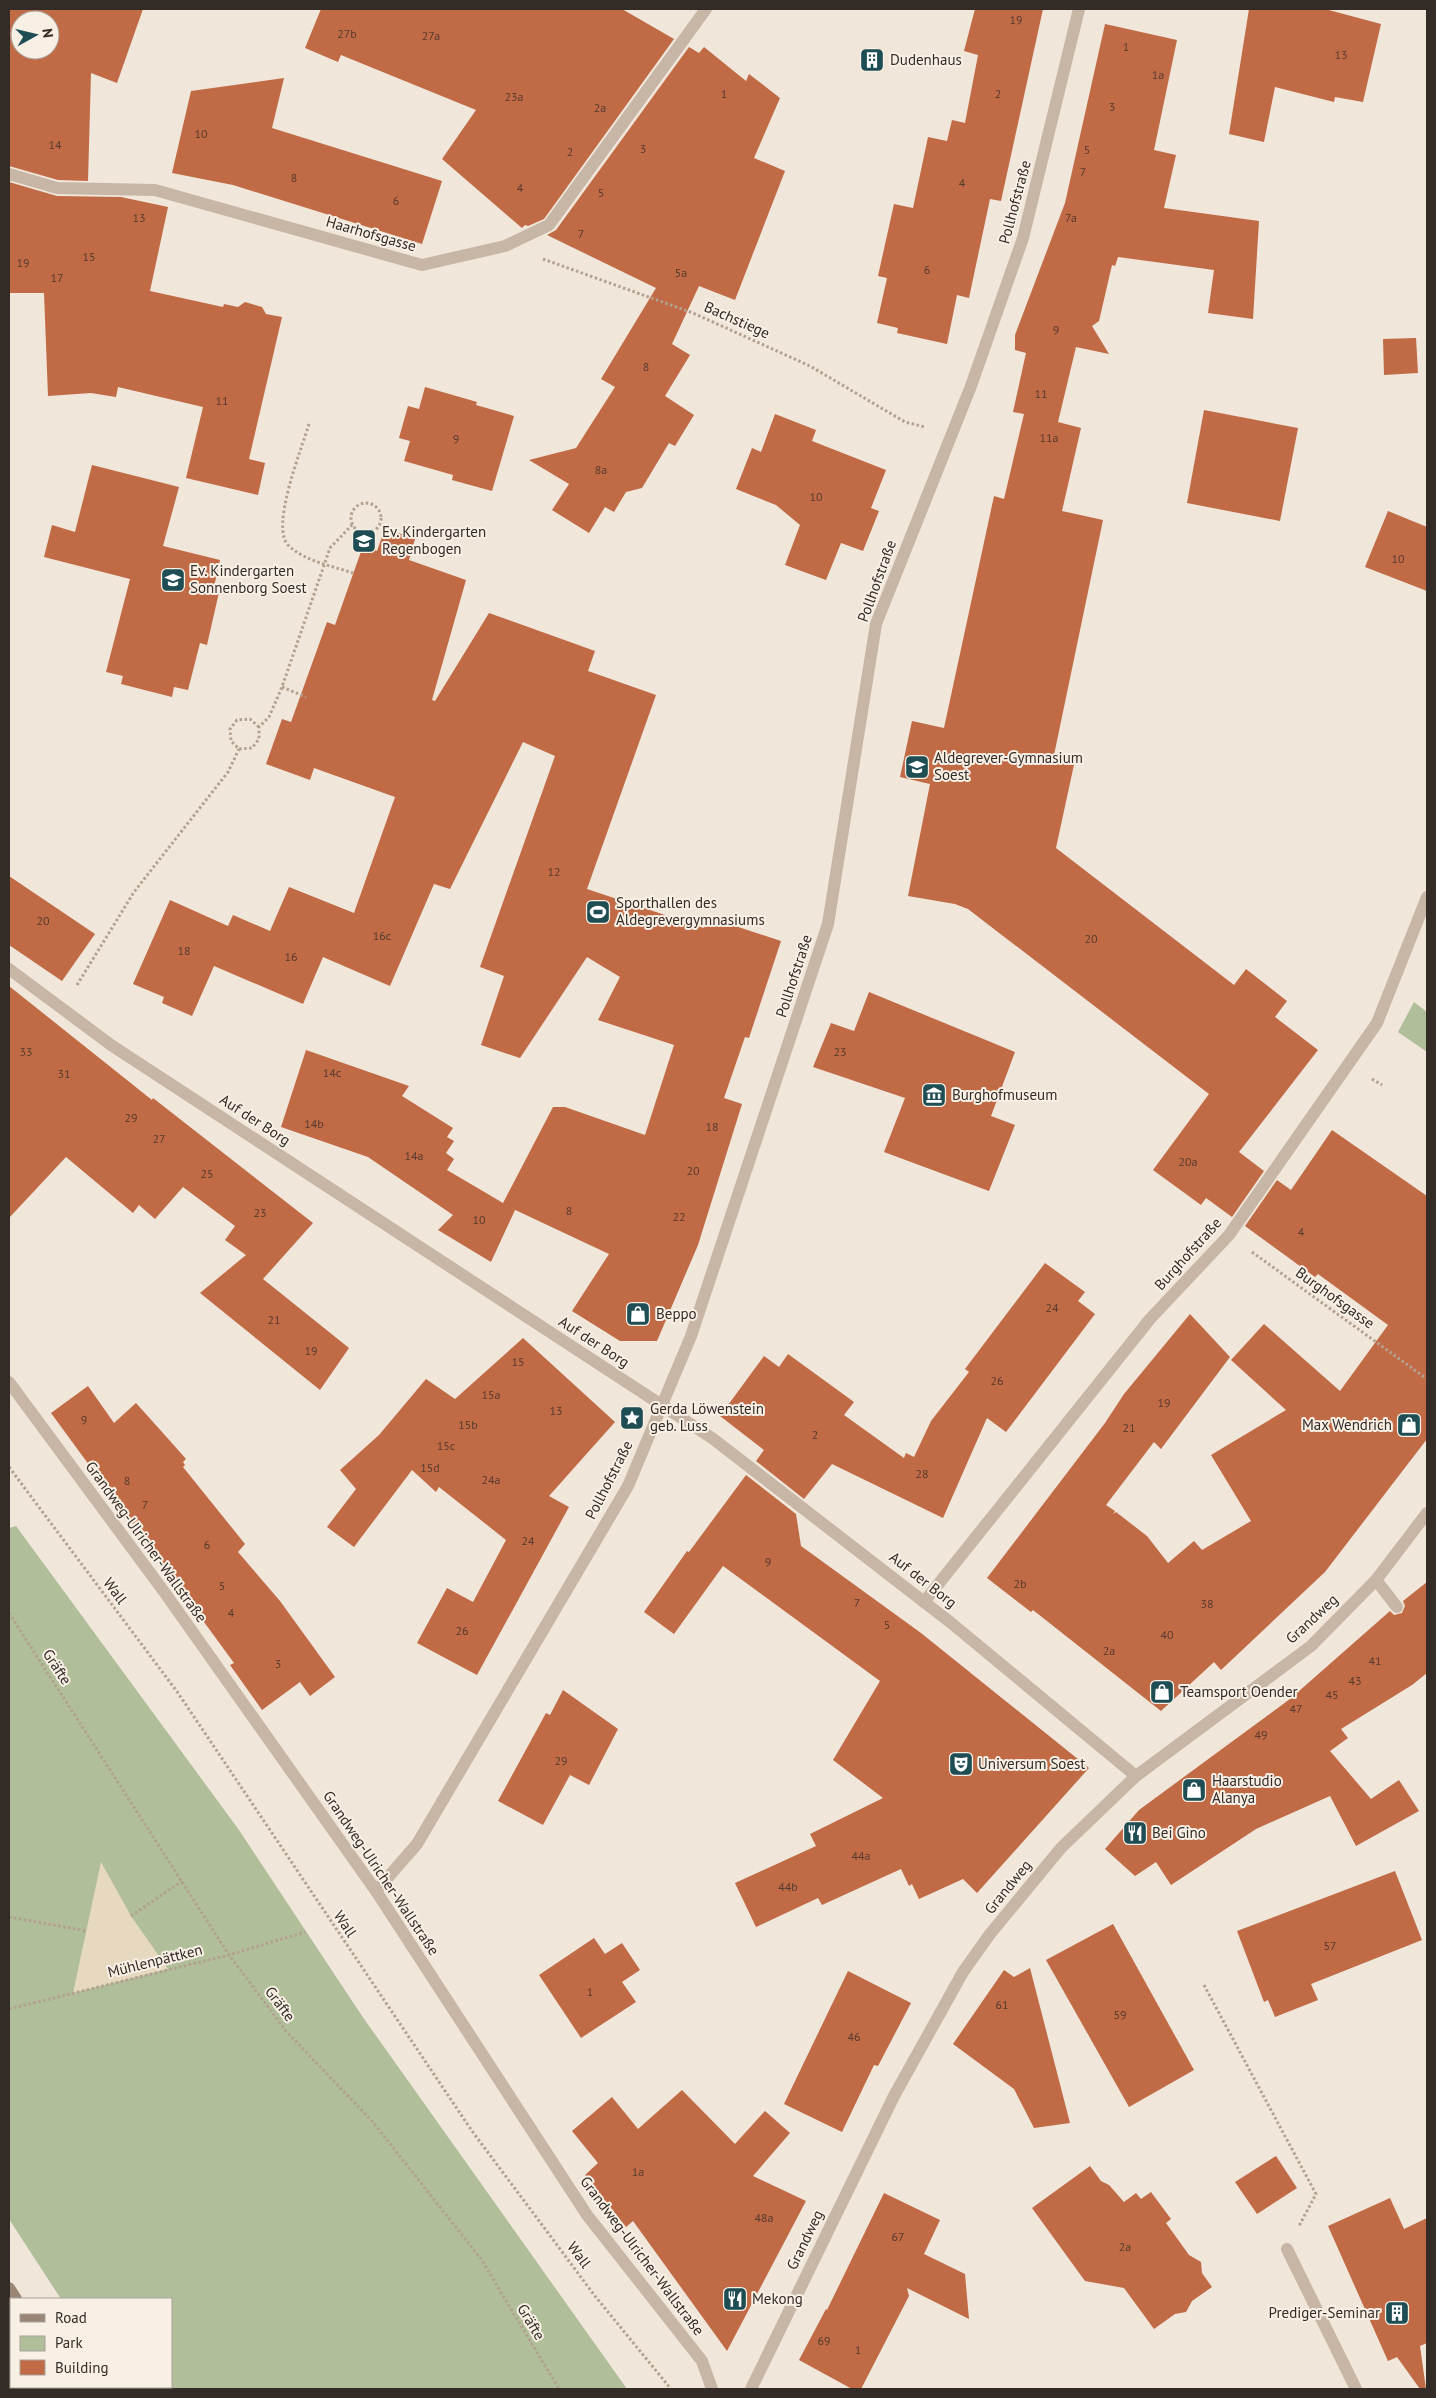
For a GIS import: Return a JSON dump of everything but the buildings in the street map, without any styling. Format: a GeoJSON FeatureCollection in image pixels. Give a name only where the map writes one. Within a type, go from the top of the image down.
{"type":"FeatureCollection","features":[{"type":"Feature","properties":{"kind":"street","name":"Haarhofsgasse"},"geometry":{"type":"LineString","coordinates":[[9,174],[57,188],[155,190],[422,265],[505,246],[549,225],[706,9]]}},
{"type":"Feature","properties":{"kind":"street","name":"Pollhofstraße"},"geometry":{"type":"LineString","coordinates":[[376,1891],[417,1844],[628,1486],[691,1336],[828,924],[876,624],[971,386],[1024,238],[1079,9]]}},
{"type":"Feature","properties":{"kind":"street","name":"Burghofstraße"},"geometry":{"type":"LineString","coordinates":[[924,1602],[1150,1319],[1229,1235],[1377,1023],[1427,897]]}},
{"type":"Feature","properties":{"kind":"street","name":"Auf der Borg"},"geometry":{"type":"LineString","coordinates":[[9,969],[111,1045],[712,1438],[924,1602],[1136,1776]]}},
{"type":"Feature","properties":{"kind":"street","name":"Grandweg-Ulricher-Wallstraße"},"geometry":{"type":"LineString","coordinates":[[9,1382],[165,1593],[376,1891],[587,2215],[702,2361],[712,2389]]}},
{"type":"Feature","properties":{"kind":"street","name":"Grandweg"},"geometry":{"type":"LineString","coordinates":[[751,2389],[894,2096],[963,1972],[990,1934],[1061,1848],[1136,1776],[1311,1646],[1376,1580],[1427,1513]]}},
{"type":"Feature","properties":{"kind":"street"},"geometry":{"type":"LineString","coordinates":[[1376,1580],[1397,1608]]}},
{"type":"Feature","properties":{"kind":"street"},"geometry":{"type":"LineString","coordinates":[[1287,2248],[1356,2389]]}},
{"type":"Feature","properties":{"kind":"path","name":"Bachstiege"},"geometry":{"type":"LineString","coordinates":[[505,246],[693,313],[810,366],[905,422],[952,432]]}},
{"type":"Feature","properties":{"kind":"path"},"geometry":{"type":"LineString","coordinates":[[308,424],[282,515],[282,532],[287,545],[299,554],[353,573]]}},
{"type":"Feature","properties":{"kind":"path"},"geometry":{"type":"LineString","coordinates":[[259,727],[250,719],[237,720],[230,729],[231,741],[239,749],[252,748],[259,739],[259,727],[268,717],[282,687],[330,548],[352,525],[351,513],[359,504],[370,503],[380,511],[381,523],[373,532],[361,533],[352,525]]}},
{"type":"Feature","properties":{"kind":"path"},"geometry":{"type":"LineString","coordinates":[[282,687],[306,697]]}},
{"type":"Feature","properties":{"kind":"path"},"geometry":{"type":"LineString","coordinates":[[62,1008],[134,892],[228,772],[239,749]]}},
{"type":"Feature","properties":{"kind":"path","name":"Burghofsgasse"},"geometry":{"type":"LineString","coordinates":[[1229,1235],[1427,1379]]}},
{"type":"Feature","properties":{"kind":"path","name":"Wall"},"geometry":{"type":"LineString","coordinates":[[9,1467],[178,1693],[472,2131],[595,2296],[671,2389]]}},
{"type":"Feature","properties":{"kind":"path","name":"Gräfte"},"geometry":{"type":"LineString","coordinates":[[9,1614],[229,1955],[286,2031],[372,2121],[480,2260],[559,2389]]}},
{"type":"Feature","properties":{"kind":"path"},"geometry":{"type":"LineString","coordinates":[[131,1916],[182,1881]]}},
{"type":"Feature","properties":{"kind":"path"},"geometry":{"type":"LineString","coordinates":[[9,1916],[86,1931]]}},
{"type":"Feature","properties":{"kind":"path","name":"Mühlenpättken"},"geometry":{"type":"LineString","coordinates":[[9,2009],[229,1955],[305,1932]]}},
{"type":"Feature","properties":{"kind":"path"},"geometry":{"type":"LineString","coordinates":[[1204,1985],[1316,2194],[1287,2248]]}},
{"type":"Feature","properties":{"kind":"green space"},"geometry":{"type":"Polygon","coordinates":[[[1414,1002],[1427,1012],[1427,1052],[1398,1032],[1414,1002]]]}},
{"type":"Feature","properties":{"kind":"green space"},"geometry":{"type":"Polygon","coordinates":[[[16,1526],[239,1830],[362,2016],[627,2389],[119,2389],[172,2388],[172,2298],[60,2298],[9,2219],[9,1528],[16,1526]]]}},
{"type":"Feature","properties":{"kind":"shaded area"},"geometry":{"type":"Polygon","coordinates":[[[101,1862],[131,1916],[168,1969],[73,1993],[101,1862]]]}},
{"type":"Feature","properties":{"kind":"place","name":"Dudenhaus"},"geometry":{"type":"Point","coordinates":[872,60]}},
{"type":"Feature","properties":{"kind":"place","name":"Ev. Kindergarten Regenbogen"},"geometry":{"type":"Point","coordinates":[364,541]}},
{"type":"Feature","properties":{"kind":"place","name":"Ev. Kindergarten Sonnenborg Soest"},"geometry":{"type":"Point","coordinates":[173,580]}},
{"type":"Feature","properties":{"kind":"place","name":"Aldegrever-Gymnasium Soest"},"geometry":{"type":"Point","coordinates":[917,767]}},
{"type":"Feature","properties":{"kind":"place","name":"Sporthallen des Aldegrevergymnasiums"},"geometry":{"type":"Point","coordinates":[598,912]}},
{"type":"Feature","properties":{"kind":"place","name":"Burghofmuseum"},"geometry":{"type":"Point","coordinates":[934,1095]}},
{"type":"Feature","properties":{"kind":"place","name":"Beppo"},"geometry":{"type":"Point","coordinates":[638,1314]}},
{"type":"Feature","properties":{"kind":"place","name":"Gerda Löwenstein geb. Luss"},"geometry":{"type":"Point","coordinates":[632,1418]}},
{"type":"Feature","properties":{"kind":"place","name":"Max Wendrich"},"geometry":{"type":"Point","coordinates":[1409,1425]}},
{"type":"Feature","properties":{"kind":"place","name":"Teamsport Oender"},"geometry":{"type":"Point","coordinates":[1162,1692]}},
{"type":"Feature","properties":{"kind":"place","name":"Universum Soest"},"geometry":{"type":"Point","coordinates":[961,1764]}},
{"type":"Feature","properties":{"kind":"place","name":"Haarstudio Alanya"},"geometry":{"type":"Point","coordinates":[1194,1790]}},
{"type":"Feature","properties":{"kind":"place","name":"Bei Gino"},"geometry":{"type":"Point","coordinates":[1135,1833]}},
{"type":"Feature","properties":{"kind":"place","name":"Mekong"},"geometry":{"type":"Point","coordinates":[735,2299]}},
{"type":"Feature","properties":{"kind":"place","name":"Prediger-Seminar"},"geometry":{"type":"Point","coordinates":[1397,2313]}}]}
